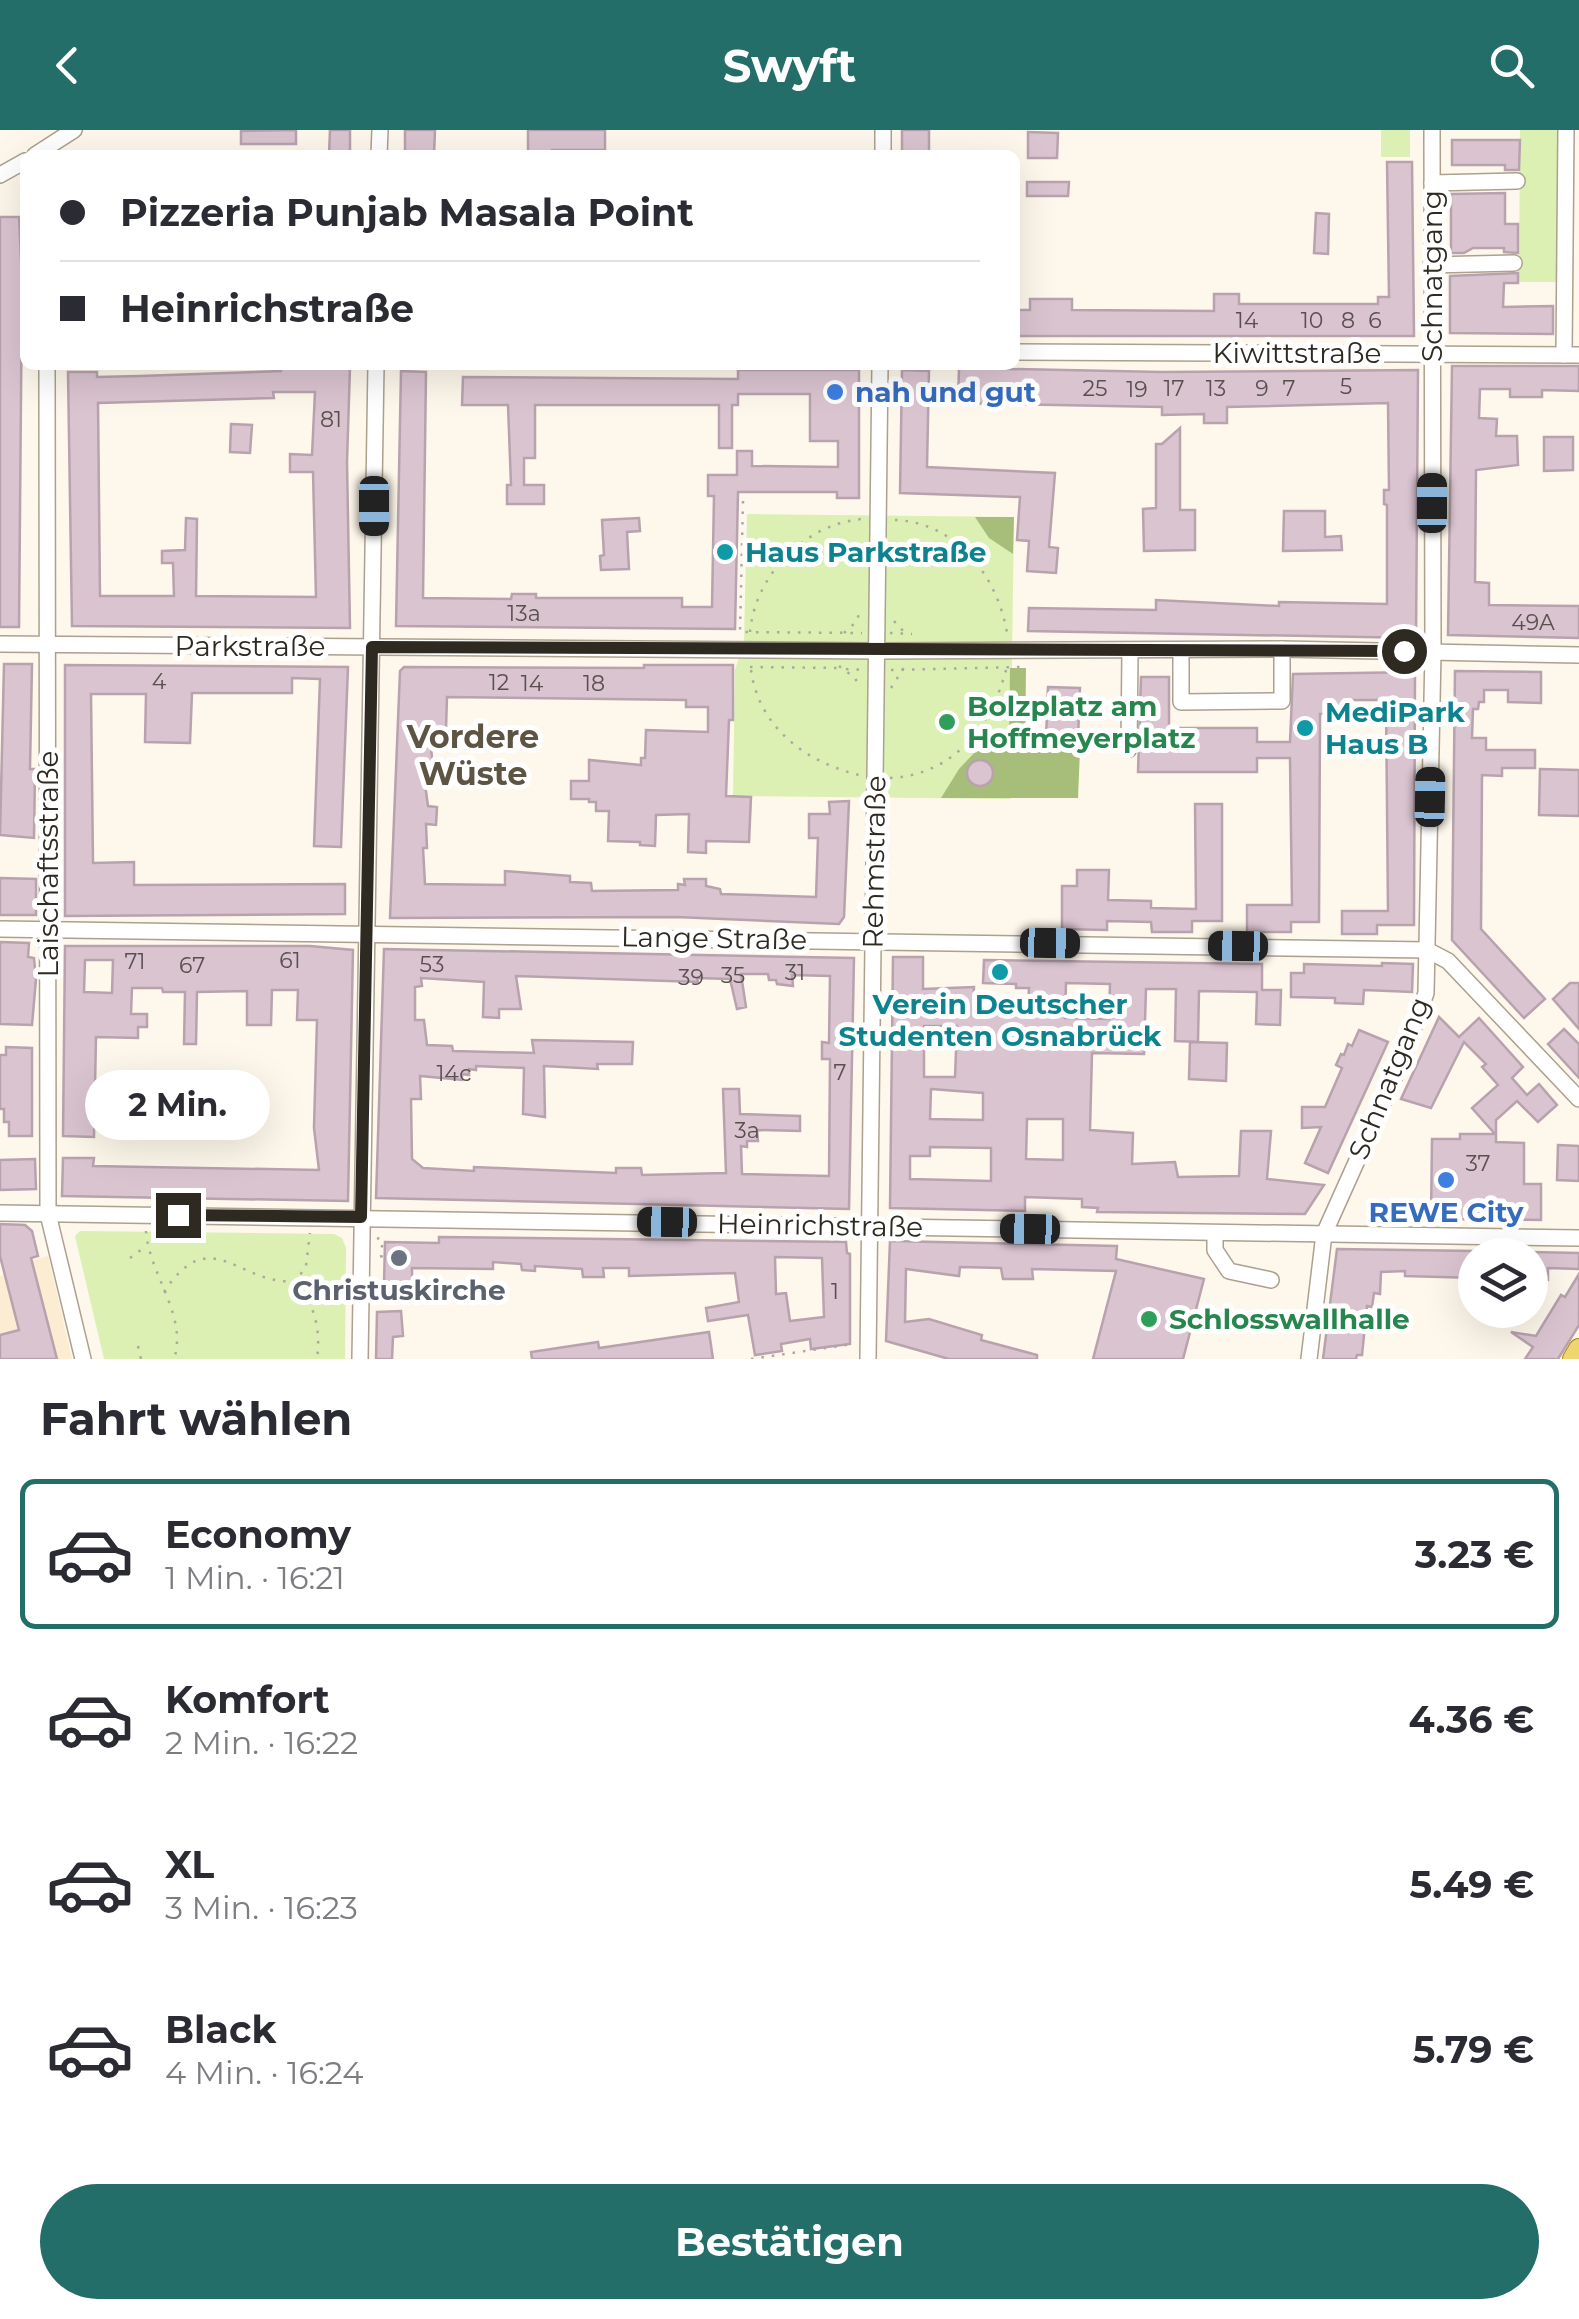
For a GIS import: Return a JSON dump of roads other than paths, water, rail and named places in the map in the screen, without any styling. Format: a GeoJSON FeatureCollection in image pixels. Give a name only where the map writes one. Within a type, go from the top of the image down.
{"type":"FeatureCollection","features":[{"type":"Feature","properties":{"kind":"main road"},"geometry":{"type":"LineString","coordinates":[[1573,1359],[1579,1348]]}},
{"type":"Feature","properties":{"kind":"street"},"geometry":{"type":"LineString","coordinates":[[46,150],[74,130]]}},
{"type":"Feature","properties":{"kind":"street","name":"Schnatgang"},"geometry":{"type":"LineString","coordinates":[[1308,1359],[1324,1234],[1403,1058],[1426,993],[1433,652],[1432,130]]}},
{"type":"Feature","properties":{"kind":"street"},"geometry":{"type":"LineString","coordinates":[[1566,130],[1572,355]]}},
{"type":"Feature","properties":{"kind":"street"},"geometry":{"type":"LineString","coordinates":[[1432,183],[1517,181]]}},
{"type":"Feature","properties":{"kind":"street"},"geometry":{"type":"LineString","coordinates":[[1431,265],[1514,264]]}},
{"type":"Feature","properties":{"kind":"street","name":"Kiwittstraße"},"geometry":{"type":"LineString","coordinates":[[1020,352],[1572,355]]}},
{"type":"Feature","properties":{"kind":"street","name":"Laischaftsstraße"},"geometry":{"type":"LineString","coordinates":[[47,370],[48,1214],[83,1359]]}},
{"type":"Feature","properties":{"kind":"street"},"geometry":{"type":"LineString","coordinates":[[360,1359],[376,370]]}},
{"type":"Feature","properties":{"kind":"street","name":"Rehmstraße"},"geometry":{"type":"LineString","coordinates":[[868,1359],[880,370]]}},
{"type":"Feature","properties":{"kind":"street","name":"Parkstraße"},"geometry":{"type":"LineString","coordinates":[[0,644],[1282,650],[1579,656]]}},
{"type":"Feature","properties":{"kind":"street"},"geometry":{"type":"LineString","coordinates":[[1129,750],[1130,650]]}},
{"type":"Feature","properties":{"kind":"street"},"geometry":{"type":"LineString","coordinates":[[1180,650],[1180,702],[1282,700],[1282,650]]}},
{"type":"Feature","properties":{"kind":"street","name":"Lange Straße"},"geometry":{"type":"LineString","coordinates":[[0,929],[1427,950]]}},
{"type":"Feature","properties":{"kind":"street"},"geometry":{"type":"LineString","coordinates":[[1427,950],[1448,961],[1579,1099]]}},
{"type":"Feature","properties":{"kind":"street","name":"Heinrichstraße"},"geometry":{"type":"LineString","coordinates":[[0,1213],[1579,1238]]}},
{"type":"Feature","properties":{"kind":"street"},"geometry":{"type":"LineString","coordinates":[[1215,1233],[1215,1250],[1228,1271],[1271,1280]]}},
{"type":"Feature","properties":{"kind":"place","name":"nah und gut"},"geometry":{"type":"Point","coordinates":[835,392]}},
{"type":"Feature","properties":{"kind":"place","name":"Haus Parkstraße"},"geometry":{"type":"Point","coordinates":[725,552]}},
{"type":"Feature","properties":{"kind":"place","name":"Bolzplatz am Hoffmeyerplatz"},"geometry":{"type":"Point","coordinates":[947,722]}},
{"type":"Feature","properties":{"kind":"place","name":"MediPark Haus B"},"geometry":{"type":"Point","coordinates":[1305,728]}},
{"type":"Feature","properties":{"kind":"place","name":"Verein Deutscher Studenten Osnabrück"},"geometry":{"type":"Point","coordinates":[1000,972]}},
{"type":"Feature","properties":{"kind":"place","name":"REWE City"},"geometry":{"type":"Point","coordinates":[1446,1180]}},
{"type":"Feature","properties":{"kind":"place","name":"Christuskirche"},"geometry":{"type":"Point","coordinates":[399,1258]}},
{"type":"Feature","properties":{"kind":"place","name":"Schlosswallhalle"},"geometry":{"type":"Point","coordinates":[1149,1319]}},
{"type":"Feature","properties":{"kind":"district","name":"Vordere Wüste"},"geometry":{"type":"Point","coordinates":[473,756]}}]}
